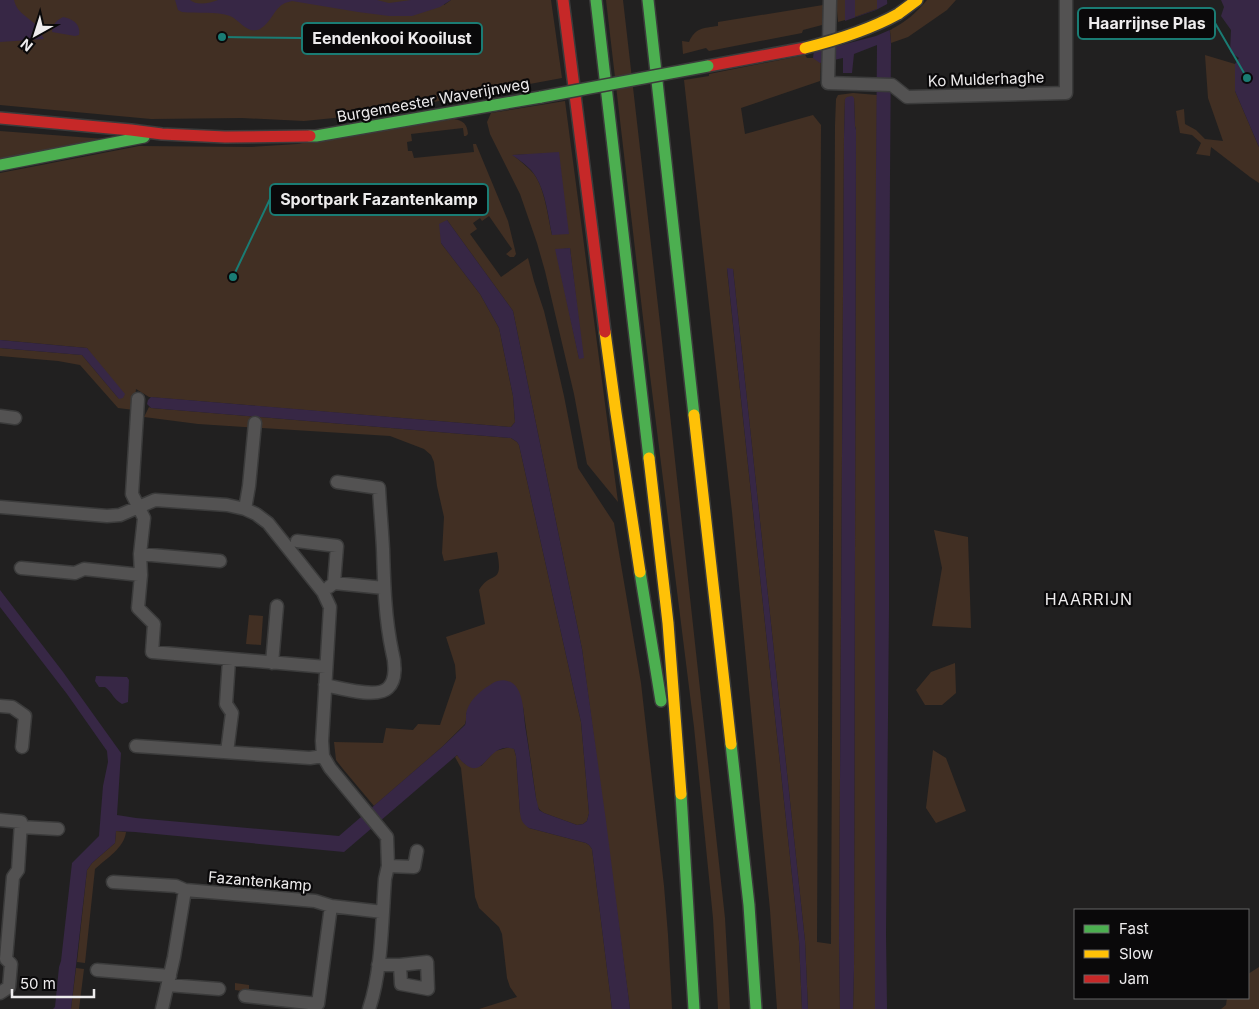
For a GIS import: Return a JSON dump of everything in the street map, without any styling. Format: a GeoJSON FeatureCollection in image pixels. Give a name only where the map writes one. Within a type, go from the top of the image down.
{"type":"FeatureCollection","features":[{"type":"Feature","properties":{"kind":"main road"},"geometry":{"type":"LineString","coordinates":[[564,0],[623,464],[647,625],[683,825]]}},
{"type":"Feature","properties":{"kind":"main road"},"geometry":{"type":"LineString","coordinates":[[596,0],[668,623],[694,1009]]}},
{"type":"Feature","properties":{"kind":"main road"},"geometry":{"type":"LineString","coordinates":[[648,0],[750,905],[756,1009]]}},
{"type":"Feature","properties":{"kind":"main road","name":"Burgemeester Waverijnweg"},"geometry":{"type":"LineString","coordinates":[[0,118],[162,134],[225,137],[316,136],[542,97],[805,48],[853,35],[882,24],[917,0]]}},
{"type":"Feature","properties":{"kind":"main road","name":"Burgemeester Waverijnweg"},"geometry":{"type":"LineString","coordinates":[[0,165],[16,160],[162,134]]}},
{"type":"Feature","properties":{"kind":"street","name":"Ko Mulderhaghe"},"geometry":{"type":"LineString","coordinates":[[830,0],[828,83],[892,86],[907,97],[1066,93],[1066,0]]}},
{"type":"Feature","properties":{"kind":"street"},"geometry":{"type":"LineString","coordinates":[[138,399],[132,494],[144,518],[140,554],[141,575],[138,608],[154,624],[152,652],[326,668]]}},
{"type":"Feature","properties":{"kind":"street"},"geometry":{"type":"LineString","coordinates":[[0,416],[14,418]]}},
{"type":"Feature","properties":{"kind":"street"},"geometry":{"type":"LineString","coordinates":[[245,508],[255,423]]}},
{"type":"Feature","properties":{"kind":"street"},"geometry":{"type":"LineString","coordinates":[[326,685],[356,692],[381,692],[388,688],[394,680],[394,658],[388,634],[384,588],[379,488],[337,482]]}},
{"type":"Feature","properties":{"kind":"street"},"geometry":{"type":"LineString","coordinates":[[0,507],[107,516],[120,515],[155,500],[245,508],[268,523],[323,592],[330,607],[322,741],[323,756],[330,768],[387,837],[388,866],[385,879],[378,965],[369,1009]]}},
{"type":"Feature","properties":{"kind":"street"},"geometry":{"type":"LineString","coordinates":[[297,541],[337,546],[334,582],[323,592]]}},
{"type":"Feature","properties":{"kind":"street"},"geometry":{"type":"LineString","coordinates":[[140,554],[220,561]]}},
{"type":"Feature","properties":{"kind":"street"},"geometry":{"type":"LineString","coordinates":[[21,568],[75,573],[84,569],[141,575]]}},
{"type":"Feature","properties":{"kind":"street"},"geometry":{"type":"LineString","coordinates":[[334,582],[384,588]]}},
{"type":"Feature","properties":{"kind":"street"},"geometry":{"type":"LineString","coordinates":[[272,663],[276,606]]}},
{"type":"Feature","properties":{"kind":"street"},"geometry":{"type":"LineString","coordinates":[[227,752],[232,713],[226,704],[230,660]]}},
{"type":"Feature","properties":{"kind":"street"},"geometry":{"type":"LineString","coordinates":[[0,706],[12,707],[25,716],[22,748]]}},
{"type":"Feature","properties":{"kind":"street"},"geometry":{"type":"LineString","coordinates":[[136,746],[310,758],[323,756]]}},
{"type":"Feature","properties":{"kind":"street"},"geometry":{"type":"LineString","coordinates":[[0,820],[21,822],[18,870],[13,878],[4,915],[6,959],[11,964],[9,987],[0,993]]}},
{"type":"Feature","properties":{"kind":"street"},"geometry":{"type":"LineString","coordinates":[[21,827],[58,830]]}},
{"type":"Feature","properties":{"kind":"street"},"geometry":{"type":"LineString","coordinates":[[388,866],[414,867],[417,851]]}},
{"type":"Feature","properties":{"kind":"street","name":"Fazantenkamp"},"geometry":{"type":"LineString","coordinates":[[113,882],[176,886],[185,890],[314,901],[331,906],[383,912]]}},
{"type":"Feature","properties":{"kind":"street"},"geometry":{"type":"LineString","coordinates":[[162,1009],[185,890]]}},
{"type":"Feature","properties":{"kind":"street"},"geometry":{"type":"LineString","coordinates":[[245,996],[318,1004],[331,906]]}},
{"type":"Feature","properties":{"kind":"street"},"geometry":{"type":"LineString","coordinates":[[378,965],[400,965]]}},
{"type":"Feature","properties":{"kind":"street"},"geometry":{"type":"LineString","coordinates":[[97,970],[220,989]]}},
{"type":"Feature","properties":{"kind":"shaded area"},"geometry":{"type":"Polygon","coordinates":[[[0,0],[443,0],[444,5],[451,0],[551,0],[562,78],[364,115],[304,121],[242,118],[151,119],[0,105],[0,0]]]}},
{"type":"Feature","properties":{"kind":"shaded area"},"geometry":{"type":"Polygon","coordinates":[[[0,0],[14,0],[18,9],[36,24],[44,39],[0,42],[0,0]]]}},
{"type":"Feature","properties":{"kind":"shaded area"},"geometry":{"type":"Polygon","coordinates":[[[175,0],[207,3],[218,0],[377,0],[389,3],[411,0],[451,0],[440,7],[412,16],[389,16],[292,1],[281,5],[260,29],[251,30],[225,14],[182,12],[178,10],[175,0]]]}},
{"type":"Feature","properties":{"kind":"shaded area"},"geometry":{"type":"Polygon","coordinates":[[[606,0],[623,0],[725,918],[730,1009],[718,1009],[713,918],[694,727],[645,335],[606,0]]]}},
{"type":"Feature","properties":{"kind":"shaded area"},"geometry":{"type":"Polygon","coordinates":[[[836,0],[845,0],[845,20],[838,22],[836,0]]]}},
{"type":"Feature","properties":{"kind":"shaded area"},"geometry":{"type":"Polygon","coordinates":[[[845,0],[855,0],[855,17],[877,9],[877,0],[887,0],[891,44],[887,1009],[875,1009],[877,45],[854,54],[852,73],[843,73],[843,58],[820,63],[813,58],[814,50],[845,41],[845,0]]]}},
{"type":"Feature","properties":{"kind":"shaded area"},"geometry":{"type":"Polygon","coordinates":[[[855,0],[877,0],[877,9],[855,17],[855,0]]]}},
{"type":"Feature","properties":{"kind":"shaded area"},"geometry":{"type":"Polygon","coordinates":[[[927,0],[956,0],[947,10],[908,37],[891,43],[890,30],[910,17],[927,0]]]}},
{"type":"Feature","properties":{"kind":"shaded area"},"geometry":{"type":"Polygon","coordinates":[[[1221,0],[1259,0],[1259,147],[1235,91],[1235,64],[1239,58],[1230,52],[1231,30],[1221,16],[1224,7],[1221,0]]]}},
{"type":"Feature","properties":{"kind":"shaded area"},"geometry":{"type":"Polygon","coordinates":[[[823,5],[822,25],[803,30],[802,33],[709,51],[706,48],[683,54],[682,41],[689,42],[697,31],[718,26],[718,22],[823,5]]]}},
{"type":"Feature","properties":{"kind":"shaded area"},"geometry":{"type":"Polygon","coordinates":[[[63,17],[76,23],[79,28],[79,35],[52,32],[55,23],[63,17]]]}},
{"type":"Feature","properties":{"kind":"shaded area"},"geometry":{"type":"Polygon","coordinates":[[[805,55],[807,58],[821,58],[820,81],[741,108],[745,134],[813,115],[821,125],[817,942],[831,944],[836,99],[838,95],[853,93],[877,95],[875,1009],[853,1009],[856,130],[854,98],[845,99],[844,137],[840,1009],[808,1009],[805,941],[733,269],[727,269],[799,941],[802,1009],[777,1009],[770,910],[732,512],[684,80],[805,55]]]}},
{"type":"Feature","properties":{"kind":"shaded area"},"geometry":{"type":"Polygon","coordinates":[[[1205,55],[1235,64],[1235,91],[1259,147],[1259,183],[1211,147],[1210,156],[1196,154],[1201,143],[1192,135],[1180,133],[1176,111],[1184,109],[1185,124],[1196,130],[1205,139],[1223,141],[1208,98],[1205,55]]]}},
{"type":"Feature","properties":{"kind":"shaded area"},"geometry":{"type":"Polygon","coordinates":[[[852,96],[854,98],[856,130],[854,969],[853,1009],[840,1009],[844,137],[845,99],[852,96]]]}},
{"type":"Feature","properties":{"kind":"shaded area"},"geometry":{"type":"Polygon","coordinates":[[[565,101],[618,502],[587,464],[574,394],[545,271],[520,194],[490,134],[487,122],[491,113],[565,101]],[[559,153],[513,155],[532,171],[538,180],[546,203],[552,235],[559,153]],[[570,248],[556,250],[579,358],[583,358],[570,248]]]}},
{"type":"Feature","properties":{"kind":"shaded area"},"geometry":{"type":"Polygon","coordinates":[[[454,119],[466,125],[468,134],[466,136],[464,136],[463,128],[411,134],[412,141],[407,142],[408,151],[412,151],[414,158],[474,152],[473,144],[476,144],[508,221],[516,254],[514,257],[510,257],[506,254],[512,249],[489,216],[482,221],[480,218],[473,223],[477,229],[470,234],[501,277],[528,258],[553,348],[578,468],[614,523],[641,683],[664,886],[672,1009],[630,1009],[582,649],[513,311],[447,220],[441,231],[441,243],[480,294],[499,328],[513,396],[515,422],[511,427],[149,397],[136,389],[134,410],[118,408],[80,365],[58,361],[0,356],[0,348],[82,355],[119,399],[87,348],[0,340],[0,173],[139,146],[251,147],[297,144],[454,119]]]}},
{"type":"Feature","properties":{"kind":"shaded area"},"geometry":{"type":"Polygon","coordinates":[[[0,131],[105,139],[0,160],[0,131]]]}},
{"type":"Feature","properties":{"kind":"shaded area"},"geometry":{"type":"Polygon","coordinates":[[[559,152],[569,234],[552,235],[546,205],[536,177],[522,162],[512,155],[559,152]]]}},
{"type":"Feature","properties":{"kind":"shaded area"},"geometry":{"type":"Polygon","coordinates":[[[447,220],[513,311],[582,649],[630,1009],[612,1009],[592,849],[586,843],[529,828],[523,823],[520,813],[516,756],[514,749],[505,748],[492,754],[477,768],[472,768],[465,764],[457,755],[344,852],[116,831],[115,843],[92,863],[87,870],[71,1009],[53,1009],[55,1007],[61,961],[72,863],[99,836],[103,786],[108,762],[107,751],[67,694],[0,607],[0,590],[63,672],[121,753],[117,815],[339,836],[465,725],[467,710],[478,694],[496,681],[503,680],[515,685],[521,696],[539,810],[577,825],[587,821],[589,813],[581,722],[517,442],[511,438],[151,408],[147,404],[151,397],[511,427],[515,422],[513,396],[499,328],[480,294],[441,243],[439,224],[447,220]]]}},
{"type":"Feature","properties":{"kind":"shaded area"},"geometry":{"type":"Polygon","coordinates":[[[570,248],[584,358],[579,359],[555,249],[570,248]]]}},
{"type":"Feature","properties":{"kind":"shaded area"},"geometry":{"type":"Polygon","coordinates":[[[727,268],[733,269],[805,941],[808,1009],[802,1009],[799,941],[727,268]]]}},
{"type":"Feature","properties":{"kind":"shaded area"},"geometry":{"type":"Polygon","coordinates":[[[0,340],[87,348],[125,394],[123,398],[119,399],[82,355],[0,348],[0,340]]]}},
{"type":"Feature","properties":{"kind":"shaded area"},"geometry":{"type":"Polygon","coordinates":[[[149,407],[511,438],[517,442],[581,722],[589,813],[587,821],[577,825],[544,813],[539,808],[523,707],[466,713],[465,724],[442,747],[374,806],[336,760],[334,742],[383,743],[386,728],[413,730],[418,724],[440,725],[456,678],[455,665],[446,637],[485,624],[479,590],[488,580],[498,574],[497,552],[444,561],[442,553],[444,517],[431,455],[424,449],[390,436],[198,424],[144,417],[149,407]]]}},
{"type":"Feature","properties":{"kind":"shaded area"},"geometry":{"type":"Polygon","coordinates":[[[934,530],[968,537],[971,628],[932,626],[942,568],[934,530]]]}},
{"type":"Feature","properties":{"kind":"shaded area"},"geometry":{"type":"Polygon","coordinates":[[[249,615],[263,616],[261,645],[246,644],[249,615]]]}},
{"type":"Feature","properties":{"kind":"shaded area"},"geometry":{"type":"Polygon","coordinates":[[[955,663],[956,693],[942,705],[925,705],[916,690],[931,672],[955,663]]]}},
{"type":"Feature","properties":{"kind":"shaded area"},"geometry":{"type":"Polygon","coordinates":[[[96,676],[127,677],[129,680],[128,702],[122,704],[105,687],[99,687],[95,681],[96,676]]]}},
{"type":"Feature","properties":{"kind":"shaded area"},"geometry":{"type":"Polygon","coordinates":[[[510,747],[514,749],[516,756],[520,813],[529,828],[586,843],[592,849],[612,1009],[479,1009],[517,997],[510,987],[507,978],[502,934],[499,927],[479,908],[475,897],[461,768],[455,757],[457,755],[467,765],[481,766],[495,751],[510,747]]]}},
{"type":"Feature","properties":{"kind":"shaded area"},"geometry":{"type":"Polygon","coordinates":[[[933,750],[946,758],[966,811],[936,823],[926,808],[933,750]]]}},
{"type":"Feature","properties":{"kind":"shaded area"},"geometry":{"type":"Polygon","coordinates":[[[116,831],[126,832],[125,838],[114,852],[95,869],[85,963],[77,962],[87,870],[92,863],[115,843],[116,831]]]}},
{"type":"Feature","properties":{"kind":"shaded area"},"geometry":{"type":"Polygon","coordinates":[[[1259,967],[1259,1009],[1221,1009],[1226,1005],[1227,999],[1249,999],[1249,973],[1259,967]]]}},
{"type":"Feature","properties":{"kind":"shaded area"},"geometry":{"type":"Polygon","coordinates":[[[76,968],[84,969],[79,1009],[71,1009],[76,968]]]}},
{"type":"Feature","properties":{"kind":"shaded area"},"geometry":{"type":"Polygon","coordinates":[[[235,983],[249,985],[249,992],[235,990],[235,983]]]}},
{"type":"Feature","properties":{"kind":"pier"},"geometry":{"type":"Polygon","coordinates":[[[889,3],[892,29],[876,36],[811,53],[843,40],[842,22],[876,10],[889,3]]]}},
{"type":"Feature","properties":{"kind":"traffic: fast"},"geometry":{"type":"LineString","coordinates":[[596,0],[649,458]]}},
{"type":"Feature","properties":{"kind":"traffic: fast"},"geometry":{"type":"LineString","coordinates":[[648,0],[694,415]]}},
{"type":"Feature","properties":{"kind":"traffic: fast"},"geometry":{"type":"LineString","coordinates":[[541,97],[708,66]]}},
{"type":"Feature","properties":{"kind":"traffic: fast"},"geometry":{"type":"LineString","coordinates":[[310,136],[541,97]]}},
{"type":"Feature","properties":{"kind":"traffic: fast"},"geometry":{"type":"LineString","coordinates":[[0,165],[144,137]]}},
{"type":"Feature","properties":{"kind":"traffic: fast"},"geometry":{"type":"LineString","coordinates":[[640,572],[661,701]]}},
{"type":"Feature","properties":{"kind":"traffic: fast"},"geometry":{"type":"LineString","coordinates":[[731,744],[749,905],[756,1009]]}},
{"type":"Feature","properties":{"kind":"traffic: fast"},"geometry":{"type":"LineString","coordinates":[[681,794],[694,1009]]}},
{"type":"Feature","properties":{"kind":"traffic: slow"},"geometry":{"type":"LineString","coordinates":[[898,14],[917,0]]}},
{"type":"Feature","properties":{"kind":"traffic: slow"},"geometry":{"type":"LineString","coordinates":[[805,48],[853,34],[898,14]]}},
{"type":"Feature","properties":{"kind":"traffic: slow"},"geometry":{"type":"LineString","coordinates":[[605,332],[640,572]]}},
{"type":"Feature","properties":{"kind":"traffic: slow"},"geometry":{"type":"LineString","coordinates":[[694,415],[731,744]]}},
{"type":"Feature","properties":{"kind":"traffic: slow"},"geometry":{"type":"LineString","coordinates":[[649,458],[668,623],[681,794]]}},
{"type":"Feature","properties":{"kind":"traffic: jam"},"geometry":{"type":"LineString","coordinates":[[563,0],[605,332]]}},
{"type":"Feature","properties":{"kind":"traffic: jam"},"geometry":{"type":"LineString","coordinates":[[708,66],[805,48]]}},
{"type":"Feature","properties":{"kind":"traffic: jam"},"geometry":{"type":"LineString","coordinates":[[0,118],[162,134],[225,137],[310,136]]}},
{"type":"Feature","properties":{"kind":"place","name":"Eendenkooi Kooilust"},"geometry":{"type":"Point","coordinates":[222,37]}},
{"type":"Feature","properties":{"kind":"place","name":"Haarrijnse Plas"},"geometry":{"type":"Point","coordinates":[1247,78]}},
{"type":"Feature","properties":{"kind":"place","name":"Sportpark Fazantenkamp"},"geometry":{"type":"Point","coordinates":[233,277]}},
{"type":"Feature","properties":{"kind":"district","name":"HAARRIJN"},"geometry":{"type":"Point","coordinates":[1089,599]}}]}
